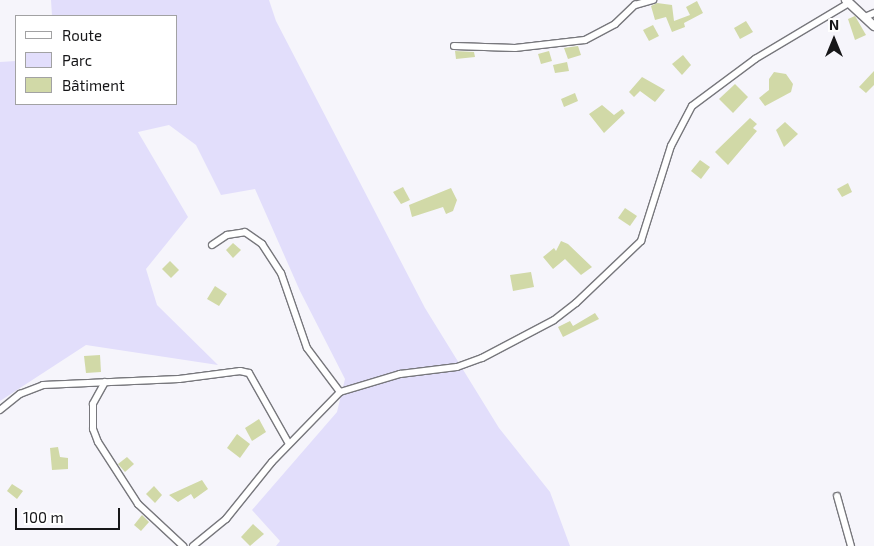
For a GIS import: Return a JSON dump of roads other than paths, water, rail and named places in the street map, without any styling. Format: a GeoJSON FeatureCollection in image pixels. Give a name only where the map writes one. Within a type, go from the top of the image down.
{"type":"FeatureCollection","features":[{"type":"Feature","properties":{"kind":"street"},"geometry":{"type":"LineString","coordinates":[[454,46],[515,48],[585,40],[615,24],[635,5],[653,0]]}},
{"type":"Feature","properties":{"kind":"street"},"geometry":{"type":"LineString","coordinates":[[193,546],[226,519],[289,444],[340,392],[400,374],[457,367],[482,358],[554,320],[576,303],[642,241],[671,146],[692,106],[755,59],[848,1],[874,26]]}},
{"type":"Feature","properties":{"kind":"street"},"geometry":{"type":"LineString","coordinates":[[865,17],[874,13]]}},
{"type":"Feature","properties":{"kind":"street"},"geometry":{"type":"LineString","coordinates":[[212,245],[226,235],[245,232],[262,244],[281,273],[307,348],[340,392]]}},
{"type":"Feature","properties":{"kind":"street"},"geometry":{"type":"LineString","coordinates":[[0,410],[20,394],[43,385],[249,373],[289,444]]}},
{"type":"Feature","properties":{"kind":"street"},"geometry":{"type":"LineString","coordinates":[[105,382],[93,404],[93,428],[98,442],[138,504],[183,546]]}},
{"type":"Feature","properties":{"kind":"street"},"geometry":{"type":"LineString","coordinates":[[837,496],[851,546]]}}]}
